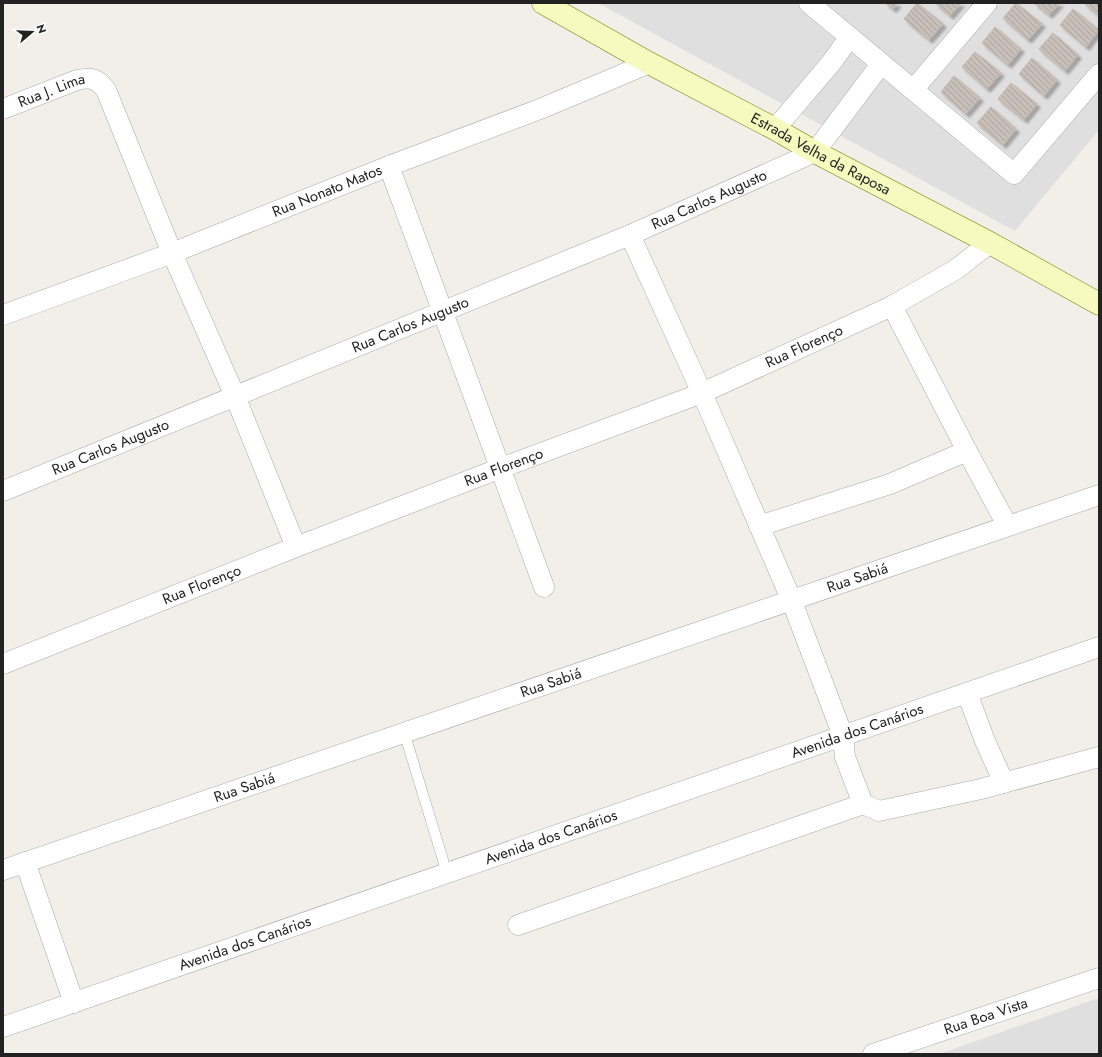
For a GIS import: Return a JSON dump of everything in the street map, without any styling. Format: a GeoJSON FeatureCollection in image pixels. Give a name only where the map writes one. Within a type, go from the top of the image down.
{"type":"FeatureCollection","features":[{"type":"Feature","properties":{"kind":"street","name":"Estrada Velha da Raposa"},"geometry":{"type":"LineString","coordinates":[[543,3],[649,63],[775,129],[814,152],[1098,301]]}},
{"type":"Feature","properties":{"kind":"street"},"geometry":{"type":"LineString","coordinates":[[913,90],[987,3]]}},
{"type":"Feature","properties":{"kind":"street"},"geometry":{"type":"LineString","coordinates":[[814,5],[881,64],[1014,174],[1099,74]]}},
{"type":"Feature","properties":{"kind":"street"},"geometry":{"type":"LineString","coordinates":[[775,129],[831,63],[850,37]]}},
{"type":"Feature","properties":{"kind":"street","name":"Rua Nonato Matos"},"geometry":{"type":"LineString","coordinates":[[3,315],[172,253],[389,166],[540,109],[649,63]]}},
{"type":"Feature","properties":{"kind":"street"},"geometry":{"type":"LineString","coordinates":[[814,152],[881,64]]}},
{"type":"Feature","properties":{"kind":"street","name":"Rua J. Lima"},"geometry":{"type":"LineString","coordinates":[[3,108],[84,78],[93,79],[100,83],[106,90],[172,253]]}},
{"type":"Feature","properties":{"kind":"street","name":"Rua Carlos Augusto"},"geometry":{"type":"LineString","coordinates":[[3,491],[630,235],[814,152]]}},
{"type":"Feature","properties":{"kind":"street"},"geometry":{"type":"LineString","coordinates":[[389,166],[544,586]]}},
{"type":"Feature","properties":{"kind":"street"},"geometry":{"type":"LineString","coordinates":[[630,235],[702,393],[791,600],[843,736],[846,757],[863,804]]}},
{"type":"Feature","properties":{"kind":"street","name":"Rua Florenço"},"geometry":{"type":"LineString","coordinates":[[3,662],[501,468],[702,393],[892,306],[955,270],[990,243]]}},
{"type":"Feature","properties":{"kind":"street"},"geometry":{"type":"LineString","coordinates":[[172,253],[235,396],[296,547]]}},
{"type":"Feature","properties":{"kind":"street"},"geometry":{"type":"LineString","coordinates":[[892,306],[1007,525]]}},
{"type":"Feature","properties":{"kind":"street"},"geometry":{"type":"LineString","coordinates":[[759,526],[890,484],[967,451]]}},
{"type":"Feature","properties":{"kind":"street","name":"Rua Sabiá"},"geometry":{"type":"LineString","coordinates":[[3,870],[1007,525],[1099,495]]}},
{"type":"Feature","properties":{"kind":"street","name":"Avenida dos Canários"},"geometry":{"type":"LineString","coordinates":[[3,1027],[1099,647]]}},
{"type":"Feature","properties":{"kind":"street"},"geometry":{"type":"LineString","coordinates":[[968,693],[1004,783]]}},
{"type":"Feature","properties":{"kind":"street"},"geometry":{"type":"LineString","coordinates":[[518,925],[863,804],[879,811],[981,789],[1099,756]]}},
{"type":"Feature","properties":{"kind":"street"},"geometry":{"type":"LineString","coordinates":[[25,862],[74,1003]]}},
{"type":"Feature","properties":{"kind":"street","name":"Rua Boa Vista"},"geometry":{"type":"LineString","coordinates":[[873,1054],[1099,978]]}},
{"type":"Feature","properties":{"kind":"lane"},"geometry":{"type":"LineString","coordinates":[[404,732],[447,873]]}},
{"type":"Feature","properties":{"kind":"shaded area"},"geometry":{"type":"Polygon","coordinates":[[[598,3],[1099,3],[1099,130],[1015,231],[598,3]]]}},
{"type":"Feature","properties":{"kind":"shaded area"},"geometry":{"type":"Polygon","coordinates":[[[1099,998],[1099,1054],[939,1054],[1099,998]]]}},
{"type":"Feature","properties":{"kind":"building"},"geometry":{"type":"Polygon","coordinates":[[[885,3],[898,3],[893,9],[885,3]]]}},
{"type":"Feature","properties":{"kind":"building"},"geometry":{"type":"Polygon","coordinates":[[[917,3],[943,24],[929,40],[904,19],[917,3]]]}},
{"type":"Feature","properties":{"kind":"building"},"geometry":{"type":"Polygon","coordinates":[[[935,3],[961,3],[950,16],[935,3]]]}},
{"type":"Feature","properties":{"kind":"building"},"geometry":{"type":"Polygon","coordinates":[[[1016,3],[1042,24],[1028,40],[1003,18],[1016,3]]]}},
{"type":"Feature","properties":{"kind":"building"},"geometry":{"type":"Polygon","coordinates":[[[1034,3],[1060,3],[1049,15],[1034,3]]]}},
{"type":"Feature","properties":{"kind":"building"},"geometry":{"type":"Polygon","coordinates":[[[1084,3],[1099,3],[1099,16],[1084,3]]]}},
{"type":"Feature","properties":{"kind":"building"},"geometry":{"type":"Polygon","coordinates":[[[1073,9],[1099,30],[1086,47],[1060,25],[1073,9]]]}},
{"type":"Feature","properties":{"kind":"building"},"geometry":{"type":"Polygon","coordinates":[[[995,27],[1021,49],[1008,65],[982,43],[995,27]]]}},
{"type":"Feature","properties":{"kind":"building"},"geometry":{"type":"Polygon","coordinates":[[[1053,33],[1078,55],[1065,71],[1039,49],[1053,33]]]}},
{"type":"Feature","properties":{"kind":"building"},"geometry":{"type":"Polygon","coordinates":[[[975,52],[1001,73],[987,89],[962,67],[975,52]]]}},
{"type":"Feature","properties":{"kind":"building"},"geometry":{"type":"Polygon","coordinates":[[[1032,58],[1057,80],[1044,96],[1019,74],[1032,58]]]}},
{"type":"Feature","properties":{"kind":"building"},"geometry":{"type":"Polygon","coordinates":[[[954,76],[980,98],[966,114],[941,92],[954,76]]]}},
{"type":"Feature","properties":{"kind":"building"},"geometry":{"type":"Polygon","coordinates":[[[1011,83],[1037,104],[1024,120],[998,99],[1011,83]]]}},
{"type":"Feature","properties":{"kind":"building"},"geometry":{"type":"Polygon","coordinates":[[[991,107],[1016,129],[1003,145],[977,123],[991,107]]]}}]}
